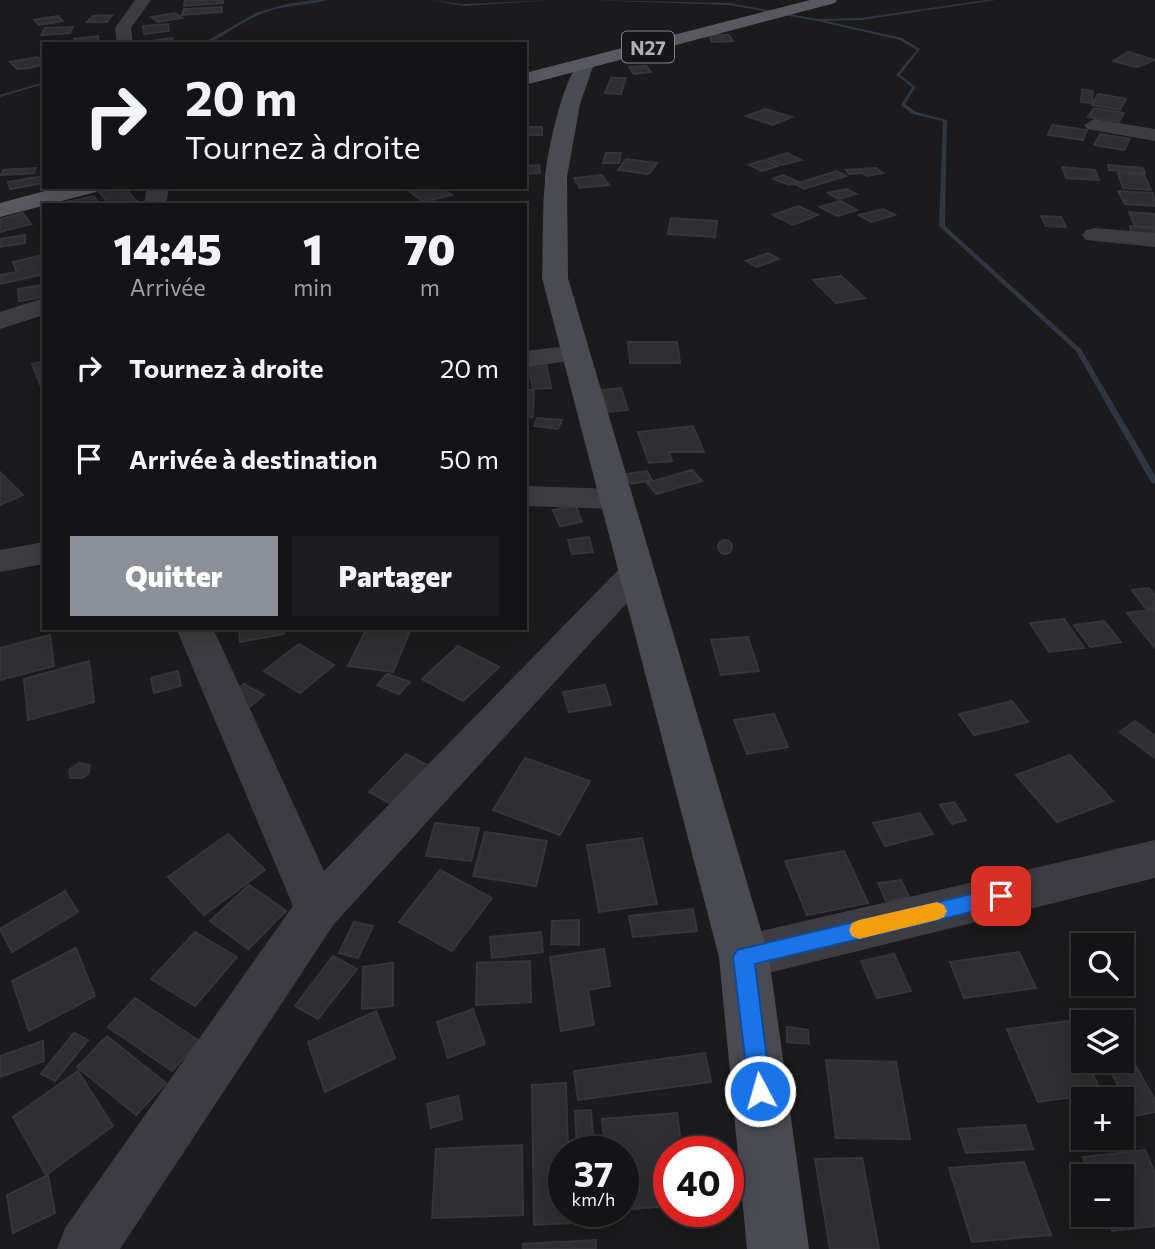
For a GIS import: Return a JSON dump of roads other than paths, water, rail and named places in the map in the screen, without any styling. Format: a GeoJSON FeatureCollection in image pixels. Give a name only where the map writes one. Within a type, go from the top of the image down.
{"type":"FeatureCollection","features":[{"type":"Feature","properties":{"kind":"main road","name":"N27"},"geometry":{"type":"LineString","coordinates":[[527,78],[829,0]]}},
{"type":"Feature","properties":{"kind":"main road"},"geometry":{"type":"LineString","coordinates":[[0,210],[80,189]]}},
{"type":"Feature","properties":{"kind":"street"},"geometry":{"type":"LineString","coordinates":[[125,42],[124,28],[143,0]]}},
{"type":"Feature","properties":{"kind":"street"},"geometry":{"type":"LineString","coordinates":[[585,64],[570,104],[556,177],[555,278],[744,957],[778,1249]]}},
{"type":"Feature","properties":{"kind":"street"},"geometry":{"type":"LineString","coordinates":[[1094,125],[1155,135]]}},
{"type":"Feature","properties":{"kind":"street"},"geometry":{"type":"LineString","coordinates":[[1094,235],[1155,240]]}},
{"type":"Feature","properties":{"kind":"street"},"geometry":{"type":"LineString","coordinates":[[0,321],[42,307]]}},
{"type":"Feature","properties":{"kind":"street"},"geometry":{"type":"LineString","coordinates":[[527,359],[575,353]]}},
{"type":"Feature","properties":{"kind":"street"},"geometry":{"type":"LineString","coordinates":[[527,496],[615,499]]}},
{"type":"Feature","properties":{"kind":"street"},"geometry":{"type":"LineString","coordinates":[[0,561],[42,553]]}},
{"type":"Feature","properties":{"kind":"street"},"geometry":{"type":"LineString","coordinates":[[86,1249],[318,909],[635,573]]}},
{"type":"Feature","properties":{"kind":"street"},"geometry":{"type":"LineString","coordinates":[[195,630],[318,909]]}},
{"type":"Feature","properties":{"kind":"street"},"geometry":{"type":"LineString","coordinates":[[744,957],[1155,859]]}},
{"type":"Feature","properties":{"kind":"waterway"},"geometry":{"type":"LineString","coordinates":[[207,42],[268,10],[326,0]]}},
{"type":"Feature","properties":{"kind":"waterway"},"geometry":{"type":"LineString","coordinates":[[432,0],[464,5],[551,0]]}},
{"type":"Feature","properties":{"kind":"waterway"},"geometry":{"type":"LineString","coordinates":[[589,0],[729,4],[817,20]]}},
{"type":"Feature","properties":{"kind":"waterway"},"geometry":{"type":"LineString","coordinates":[[817,20],[861,19],[994,0]]}},
{"type":"Feature","properties":{"kind":"waterway"},"geometry":{"type":"LineString","coordinates":[[817,20],[901,39],[919,50],[898,75],[914,87],[903,104],[914,113],[945,120],[942,226],[1079,350],[1155,482]]}},
{"type":"Feature","properties":{"kind":"waterway"},"geometry":{"type":"LineString","coordinates":[[0,96],[42,84]]}}]}
